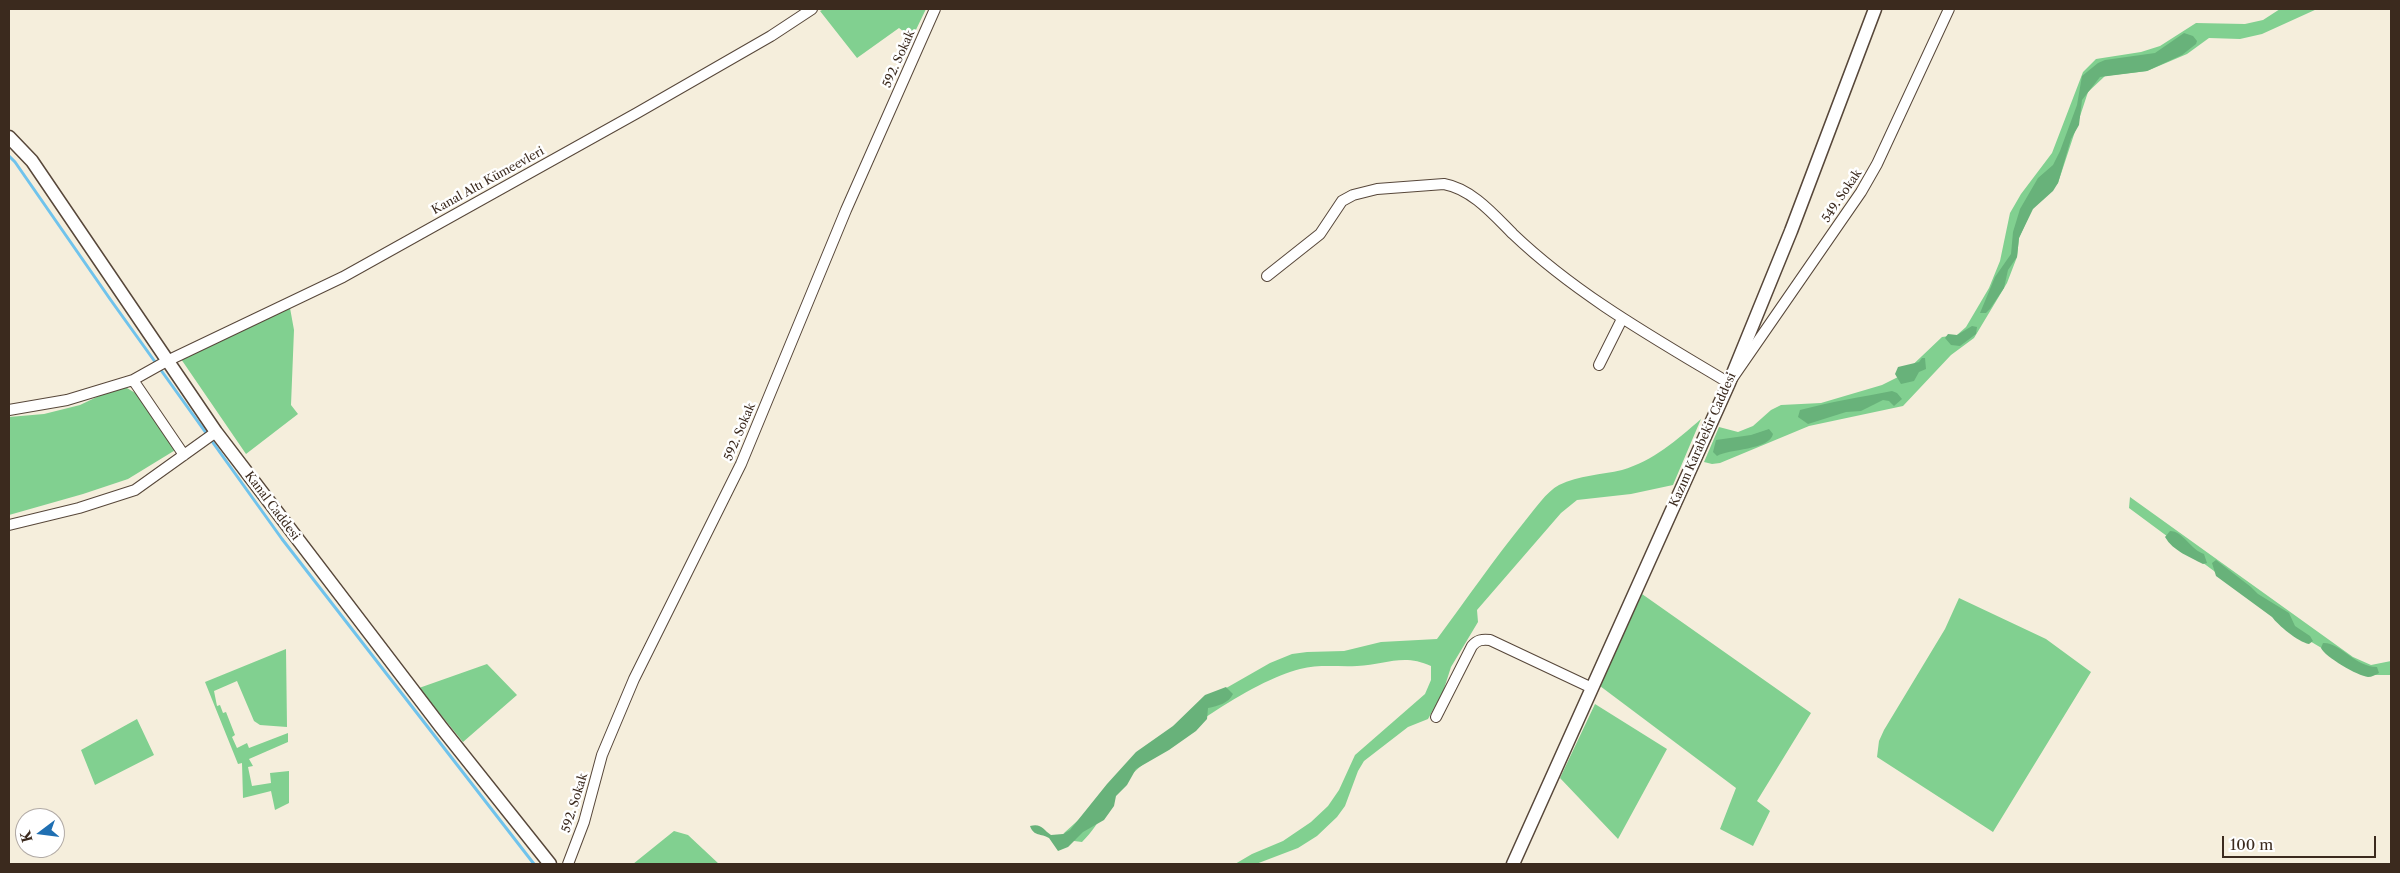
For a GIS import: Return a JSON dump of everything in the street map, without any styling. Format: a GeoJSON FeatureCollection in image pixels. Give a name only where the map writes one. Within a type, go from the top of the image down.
{"type":"FeatureCollection","features":[{"type":"Feature","properties":{"kind":"street","name":"Kanal Altı Kümeevleri"},"geometry":{"type":"LineString","coordinates":[[9,410],[67,400],[133,380],[167,361],[343,277],[637,113],[771,36],[812,9]]}},
{"type":"Feature","properties":{"kind":"street","name":"592. Sokak"},"geometry":{"type":"LineString","coordinates":[[568,864],[584,822],[602,755],[634,678],[741,464],[846,210],[935,9]]}},
{"type":"Feature","properties":{"kind":"street","name":"Kazım Karabekir Caddesi"},"geometry":{"type":"LineString","coordinates":[[1513,864],[1729,383],[1791,231],[1875,9]]}},
{"type":"Feature","properties":{"kind":"street","name":"549. Sokak"},"geometry":{"type":"LineString","coordinates":[[1729,383],[1861,192],[1878,164],[1949,9]]}},
{"type":"Feature","properties":{"kind":"street","name":"Kanal Caddesi"},"geometry":{"type":"LineString","coordinates":[[9,137],[32,161],[216,432],[441,727],[550,864]]}},
{"type":"Feature","properties":{"kind":"street"},"geometry":{"type":"LineString","coordinates":[[1267,276],[1320,234],[1342,201],[1377,189],[1444,184],[1461,188],[1546,263],[1622,319],[1729,383]]}},
{"type":"Feature","properties":{"kind":"street"},"geometry":{"type":"LineString","coordinates":[[1599,365],[1622,319]]}},
{"type":"Feature","properties":{"kind":"street"},"geometry":{"type":"LineString","coordinates":[[133,380],[186,454]]}},
{"type":"Feature","properties":{"kind":"street"},"geometry":{"type":"LineString","coordinates":[[9,525],[78,508],[135,490],[216,432]]}},
{"type":"Feature","properties":{"kind":"street"},"geometry":{"type":"LineString","coordinates":[[1436,717],[1472,646],[1476,641],[1484,639],[1490,640],[1592,688]]}},
{"type":"Feature","properties":{"kind":"green space"},"geometry":{"type":"Polygon","coordinates":[[[824,9],[926,9],[912,38],[899,28],[857,58],[820,11],[824,9]]]}},
{"type":"Feature","properties":{"kind":"green space"},"geometry":{"type":"Polygon","coordinates":[[[2280,9],[2317,9],[2262,34],[2240,39],[2209,38],[2187,54],[2147,71],[2105,76],[2088,92],[2058,183],[2032,209],[2019,238],[2017,257],[2007,283],[1974,338],[1951,355],[1903,406],[1809,426],[1720,463],[1704,462],[1719,427],[1738,432],[1753,426],[1771,410],[1781,405],[1821,403],[1882,385],[1902,375],[1942,337],[1957,335],[1966,327],[1989,288],[2000,261],[2010,213],[2021,194],[2052,153],[2083,72],[2096,59],[2141,52],[2160,46],[2196,23],[2245,24],[2263,20],[2280,9]]]}},
{"type":"Feature","properties":{"kind":"green space"},"geometry":{"type":"Polygon","coordinates":[[[2184,33],[2193,36],[2197,41],[2196,44],[2182,55],[2147,71],[2100,77],[2082,100],[2079,125],[2071,139],[2058,183],[2053,191],[2033,209],[2019,238],[2017,257],[2008,270],[2004,288],[1990,309],[1986,313],[1980,313],[1995,277],[2011,254],[2013,232],[2020,209],[2038,178],[2053,165],[2060,151],[2077,105],[2082,76],[2098,63],[2105,60],[2155,53],[2184,33]]]}},
{"type":"Feature","properties":{"kind":"green space"},"geometry":{"type":"Polygon","coordinates":[[[290,308],[294,330],[291,405],[298,414],[246,454],[181,359],[290,308]]]}},
{"type":"Feature","properties":{"kind":"green space"},"geometry":{"type":"Polygon","coordinates":[[[1972,326],[1977,327],[1976,334],[1960,346],[1951,345],[1945,338],[1948,334],[1957,335],[1972,326]]]}},
{"type":"Feature","properties":{"kind":"green space"},"geometry":{"type":"Polygon","coordinates":[[[1922,358],[1925,358],[1926,369],[1919,372],[1914,381],[1901,384],[1895,374],[1898,367],[1919,362],[1922,358]]]}},
{"type":"Feature","properties":{"kind":"green space"},"geometry":{"type":"Polygon","coordinates":[[[122,385],[137,394],[177,449],[128,479],[9,515],[9,417],[44,414],[80,405],[122,385]]]}},
{"type":"Feature","properties":{"kind":"green space"},"geometry":{"type":"Polygon","coordinates":[[[1892,391],[1897,393],[1902,399],[1894,406],[1889,401],[1883,400],[1861,411],[1846,412],[1808,424],[1798,417],[1800,410],[1892,391]]]}},
{"type":"Feature","properties":{"kind":"green space"},"geometry":{"type":"Polygon","coordinates":[[[1701,419],[1673,485],[1631,494],[1577,500],[1561,513],[1477,610],[1478,622],[1451,667],[1443,692],[1428,719],[1408,727],[1364,761],[1358,771],[1345,806],[1337,817],[1317,836],[1298,848],[1256,864],[1235,864],[1252,854],[1283,841],[1311,822],[1328,806],[1339,790],[1355,755],[1425,694],[1431,680],[1431,666],[1412,660],[1403,660],[1357,666],[1314,667],[1281,675],[1234,699],[1163,748],[1128,778],[1116,793],[1095,827],[1082,842],[1074,841],[1064,833],[1221,691],[1270,663],[1292,654],[1344,651],[1381,642],[1437,639],[1502,550],[1550,492],[1559,485],[1574,479],[1622,470],[1644,461],[1674,442],[1701,419]]]}},
{"type":"Feature","properties":{"kind":"green space"},"geometry":{"type":"Polygon","coordinates":[[[1769,429],[1773,434],[1765,443],[1717,456],[1713,452],[1716,440],[1751,435],[1769,429]]]}},
{"type":"Feature","properties":{"kind":"green space"},"geometry":{"type":"Polygon","coordinates":[[[2130,497],[2353,657],[2371,665],[2391,661],[2391,675],[2367,675],[2303,637],[2129,508],[2130,497]]]}},
{"type":"Feature","properties":{"kind":"green space"},"geometry":{"type":"Polygon","coordinates":[[[2170,531],[2179,534],[2195,549],[2204,554],[2207,563],[2203,564],[2172,546],[2165,537],[2170,531]]]}},
{"type":"Feature","properties":{"kind":"green space"},"geometry":{"type":"Polygon","coordinates":[[[2216,560],[2258,594],[2289,613],[2295,626],[2310,636],[2313,641],[2309,644],[2304,643],[2294,637],[2272,617],[2216,576],[2212,563],[2216,560]]]}},
{"type":"Feature","properties":{"kind":"green space"},"geometry":{"type":"Polygon","coordinates":[[[1642,594],[1811,713],[1757,801],[1770,811],[1753,846],[1720,829],[1736,788],[1600,686],[1642,594]]]}},
{"type":"Feature","properties":{"kind":"green space"},"geometry":{"type":"Polygon","coordinates":[[[1959,598],[2046,639],[2091,672],[1993,832],[1877,757],[1879,741],[1884,730],[1945,629],[1959,598]]]}},
{"type":"Feature","properties":{"kind":"green space"},"geometry":{"type":"Polygon","coordinates":[[[2323,643],[2336,646],[2362,663],[2377,667],[2379,673],[2368,677],[2350,670],[2324,652],[2321,648],[2323,643]]]}},
{"type":"Feature","properties":{"kind":"green space"},"geometry":{"type":"Polygon","coordinates":[[[286,649],[287,727],[260,725],[254,721],[237,681],[214,691],[217,706],[220,705],[223,713],[226,712],[235,735],[232,737],[237,748],[247,743],[249,748],[288,733],[288,742],[249,759],[253,766],[248,767],[252,786],[271,783],[270,773],[289,771],[289,803],[275,810],[271,791],[243,798],[242,763],[238,764],[205,682],[286,649]]]}},
{"type":"Feature","properties":{"kind":"green space"},"geometry":{"type":"Polygon","coordinates":[[[487,664],[517,695],[463,742],[419,688],[487,664]]]}},
{"type":"Feature","properties":{"kind":"green space"},"geometry":{"type":"Polygon","coordinates":[[[1226,687],[1233,694],[1229,700],[1208,708],[1207,719],[1196,731],[1169,750],[1136,769],[1127,785],[1116,796],[1114,806],[1104,820],[1083,832],[1068,847],[1058,851],[1049,838],[1034,832],[1030,826],[1037,825],[1051,835],[1063,834],[1070,830],[1136,752],[1173,726],[1205,695],[1226,687]]]}},
{"type":"Feature","properties":{"kind":"green space"},"geometry":{"type":"Polygon","coordinates":[[[1595,704],[1667,749],[1618,839],[1560,778],[1595,704]]]}},
{"type":"Feature","properties":{"kind":"green space"},"geometry":{"type":"Polygon","coordinates":[[[137,719],[154,755],[95,785],[81,750],[137,719]]]}},
{"type":"Feature","properties":{"kind":"green space"},"geometry":{"type":"Polygon","coordinates":[[[674,831],[688,835],[719,864],[633,864],[674,831]]]}},
{"type":"Feature","properties":{"kind":"waterway"},"geometry":{"type":"LineString","coordinates":[[9,156],[282,539],[534,864]]}}]}
